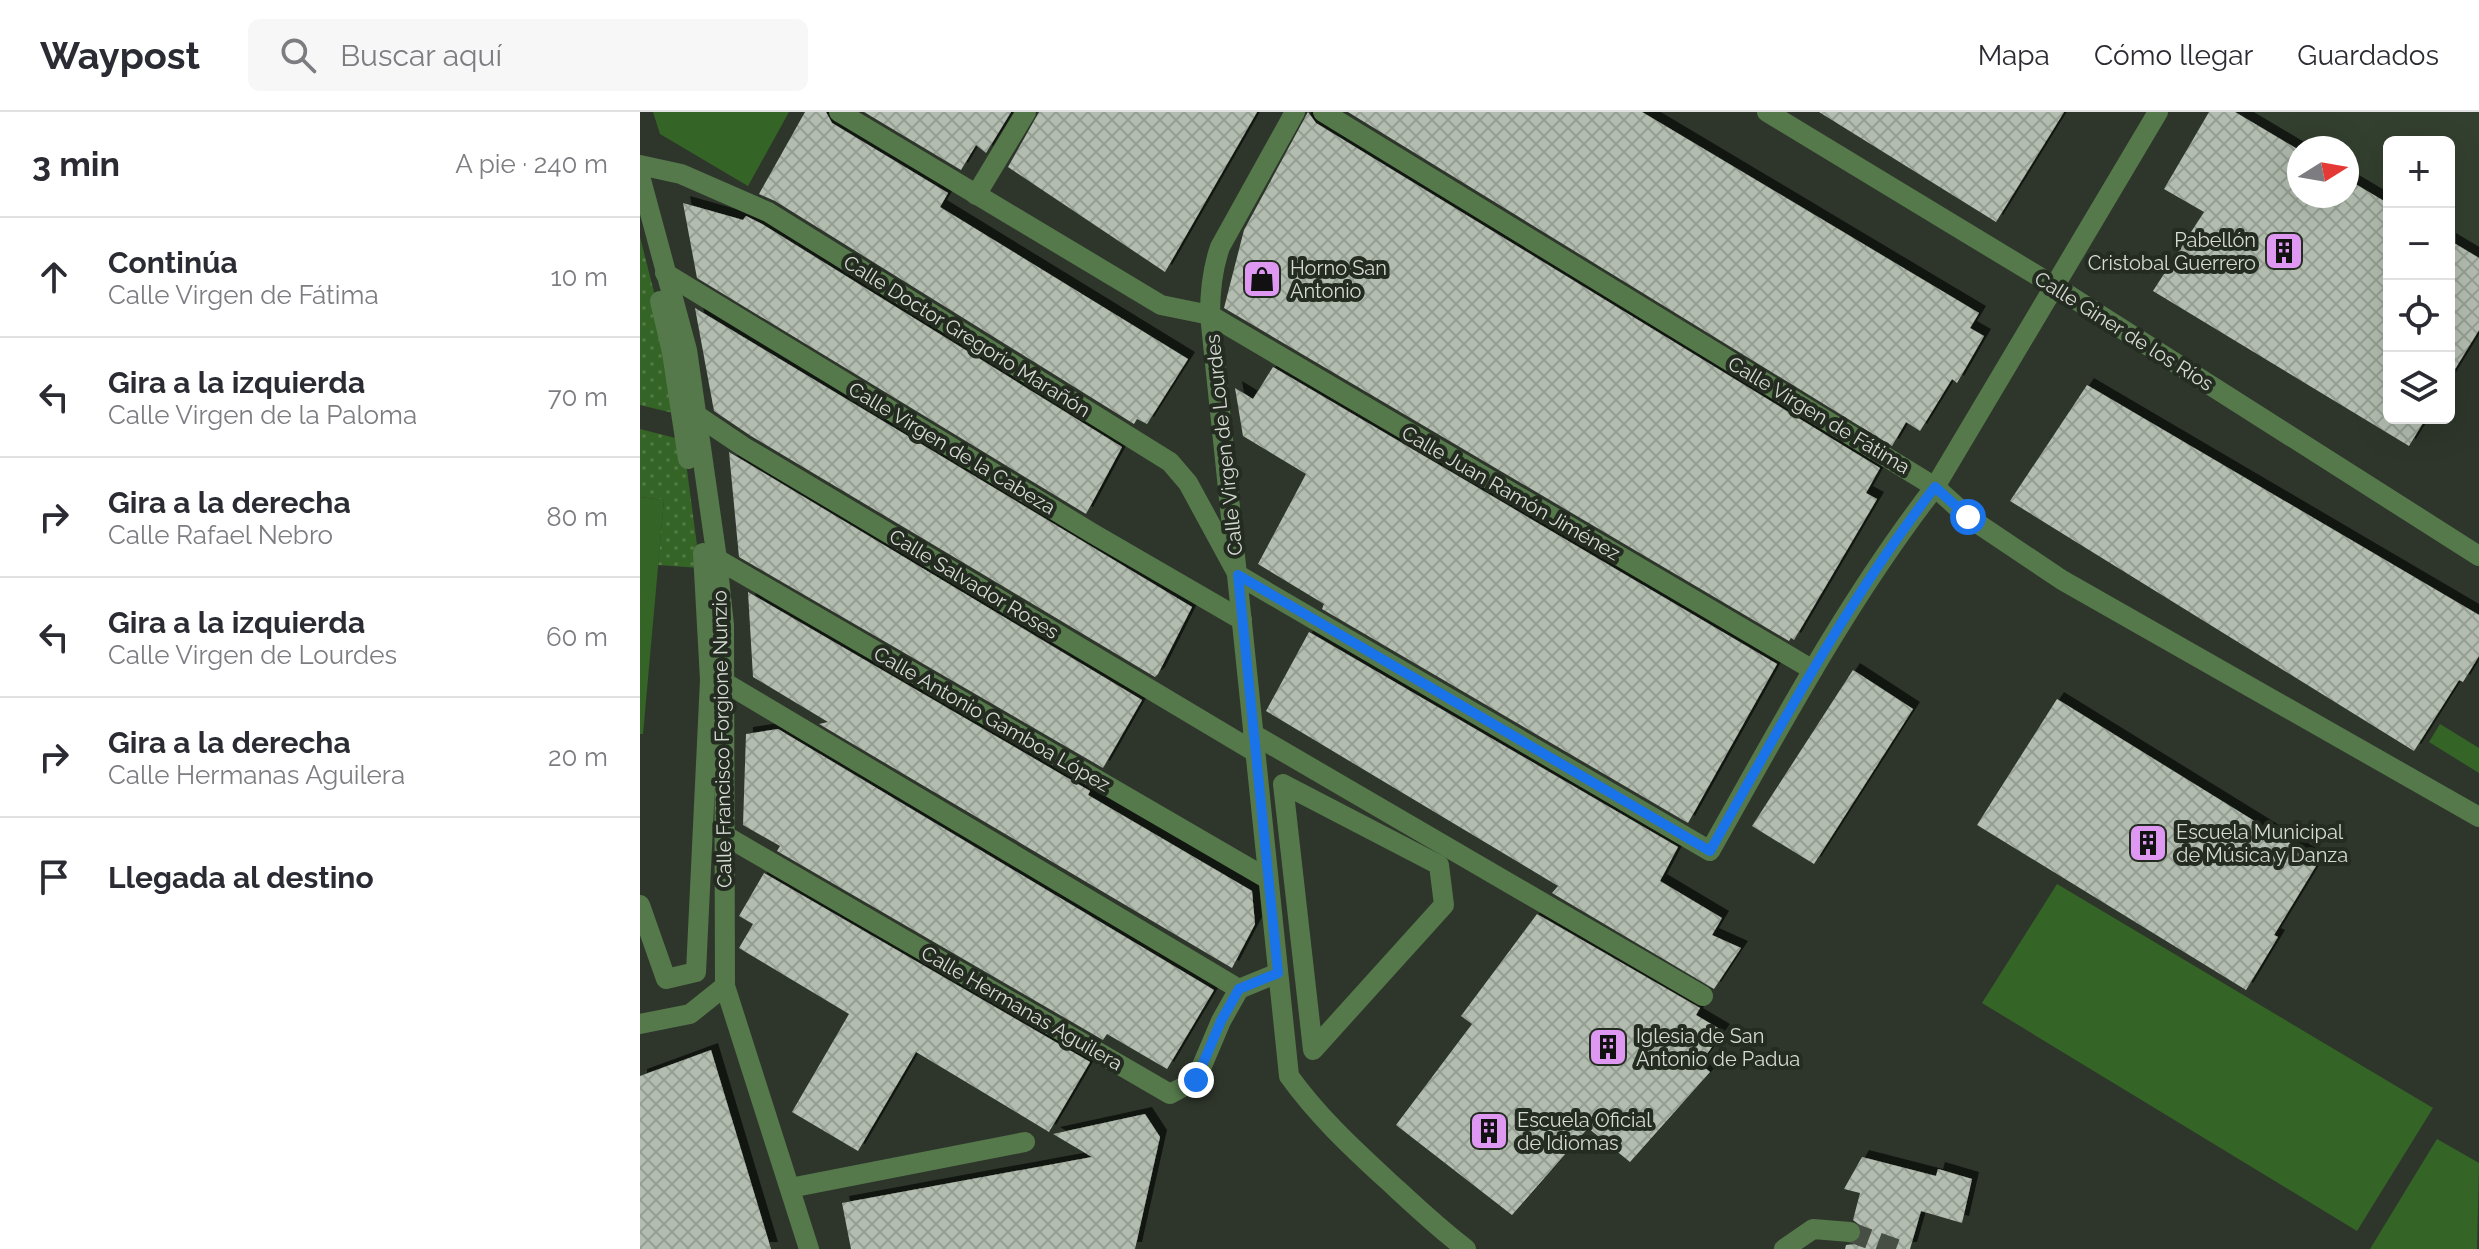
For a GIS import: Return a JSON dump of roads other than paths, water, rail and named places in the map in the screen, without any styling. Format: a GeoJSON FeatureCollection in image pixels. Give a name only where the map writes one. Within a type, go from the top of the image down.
{"type":"FeatureCollection","features":[{"type":"Feature","properties":{"kind":"street","name":"Calle Juan Ramón Jiménez"},"geometry":{"type":"LineString","coordinates":[[839,112],[1161,305],[1210,315],[1813,670]]}},
{"type":"Feature","properties":{"kind":"street"},"geometry":{"type":"LineString","coordinates":[[976,195],[1026,112]]}},
{"type":"Feature","properties":{"kind":"street","name":"Calle Virgen de Lourdes"},"geometry":{"type":"LineString","coordinates":[[1295,112],[1220,247],[1213,268],[1210,315],[1289,1076],[1308,1103],[1343,1139],[1441,1230],[1466,1249]]}},
{"type":"Feature","properties":{"kind":"street","name":"Calle Virgen de Fátima"},"geometry":{"type":"LineString","coordinates":[[1323,112],[1935,487],[2057,588],[2479,817]]}},
{"type":"Feature","properties":{"kind":"street","name":"Calle Giner de los Ríos"},"geometry":{"type":"LineString","coordinates":[[1767,112],[2056,287],[2479,556]]}},
{"type":"Feature","properties":{"kind":"street"},"geometry":{"type":"LineString","coordinates":[[1238,575],[1710,851],[1813,670],[1877,586],[1900,532],[1935,487],[2158,112]]}},
{"type":"Feature","properties":{"kind":"street","name":"Calle Doctor Gregorio Marañón"},"geometry":{"type":"LineString","coordinates":[[640,165],[681,174],[768,212],[1170,462],[1188,483],[1238,575]]}},
{"type":"Feature","properties":{"kind":"street","name":"Calle Francisco Forgione Nunzio"},"geometry":{"type":"LineString","coordinates":[[640,176],[687,350],[724,625],[725,986],[809,1249]]}},
{"type":"Feature","properties":{"kind":"street"},"geometry":{"type":"LineString","coordinates":[[640,222],[672,352],[704,562],[710,680],[696,972],[666,979],[640,905]]}},
{"type":"Feature","properties":{"kind":"street","name":"Calle Virgen de la Cabeza"},"geometry":{"type":"LineString","coordinates":[[665,273],[1092,533],[1242,620]]}},
{"type":"Feature","properties":{"kind":"street","name":"Calle Salvador Roses"},"geometry":{"type":"LineString","coordinates":[[695,414],[744,447],[1254,743],[1703,996]]}},
{"type":"Feature","properties":{"kind":"street","name":"Calle Antonio Gamboa López"},"geometry":{"type":"LineString","coordinates":[[717,559],[1268,879]]}},
{"type":"Feature","properties":{"kind":"street"},"geometry":{"type":"LineString","coordinates":[[724,682],[1239,989],[1278,973]]}},
{"type":"Feature","properties":{"kind":"street"},"geometry":{"type":"LineString","coordinates":[[1283,784],[1439,865],[1444,905],[1313,1050],[1310,1018],[1283,784]]}},
{"type":"Feature","properties":{"kind":"street","name":"Calle Hermanas Aguilera"},"geometry":{"type":"LineString","coordinates":[[724,835],[1170,1094],[1196,1080],[1221,1021],[1239,989]]}},
{"type":"Feature","properties":{"kind":"street"},"geometry":{"type":"LineString","coordinates":[[640,1024],[690,1014],[725,986]]}},
{"type":"Feature","properties":{"kind":"street"},"geometry":{"type":"LineString","coordinates":[[790,1188],[1025,1142]]}},
{"type":"Feature","properties":{"kind":"street"},"geometry":{"type":"LineString","coordinates":[[1784,1249],[1813,1229],[1850,1232]]}},
{"type":"Feature","properties":{"kind":"street"},"geometry":{"type":"LineString","coordinates":[[1441,1230],[1455,1249]]}},
{"type":"Feature","properties":{"kind":"tunnel"},"geometry":{"type":"LineString","coordinates":[[1850,1232],[1896,1249]]}},
{"type":"Feature","properties":{"kind":"place","name":"Pabellón Cristobal Guerrero"},"geometry":{"type":"Point","coordinates":[2284,251]}},
{"type":"Feature","properties":{"kind":"place","name":"Horno San Antonio"},"geometry":{"type":"Point","coordinates":[1262,279]}},
{"type":"Feature","properties":{"kind":"place","name":"Escuela Municipal de Música y Danza"},"geometry":{"type":"Point","coordinates":[2148,843]}},
{"type":"Feature","properties":{"kind":"place","name":"Iglesia de San Antonio de Padua"},"geometry":{"type":"Point","coordinates":[1608,1047]}},
{"type":"Feature","properties":{"kind":"place","name":"Escuela Oficial de Idiomas"},"geometry":{"type":"Point","coordinates":[1489,1131]}}]}
